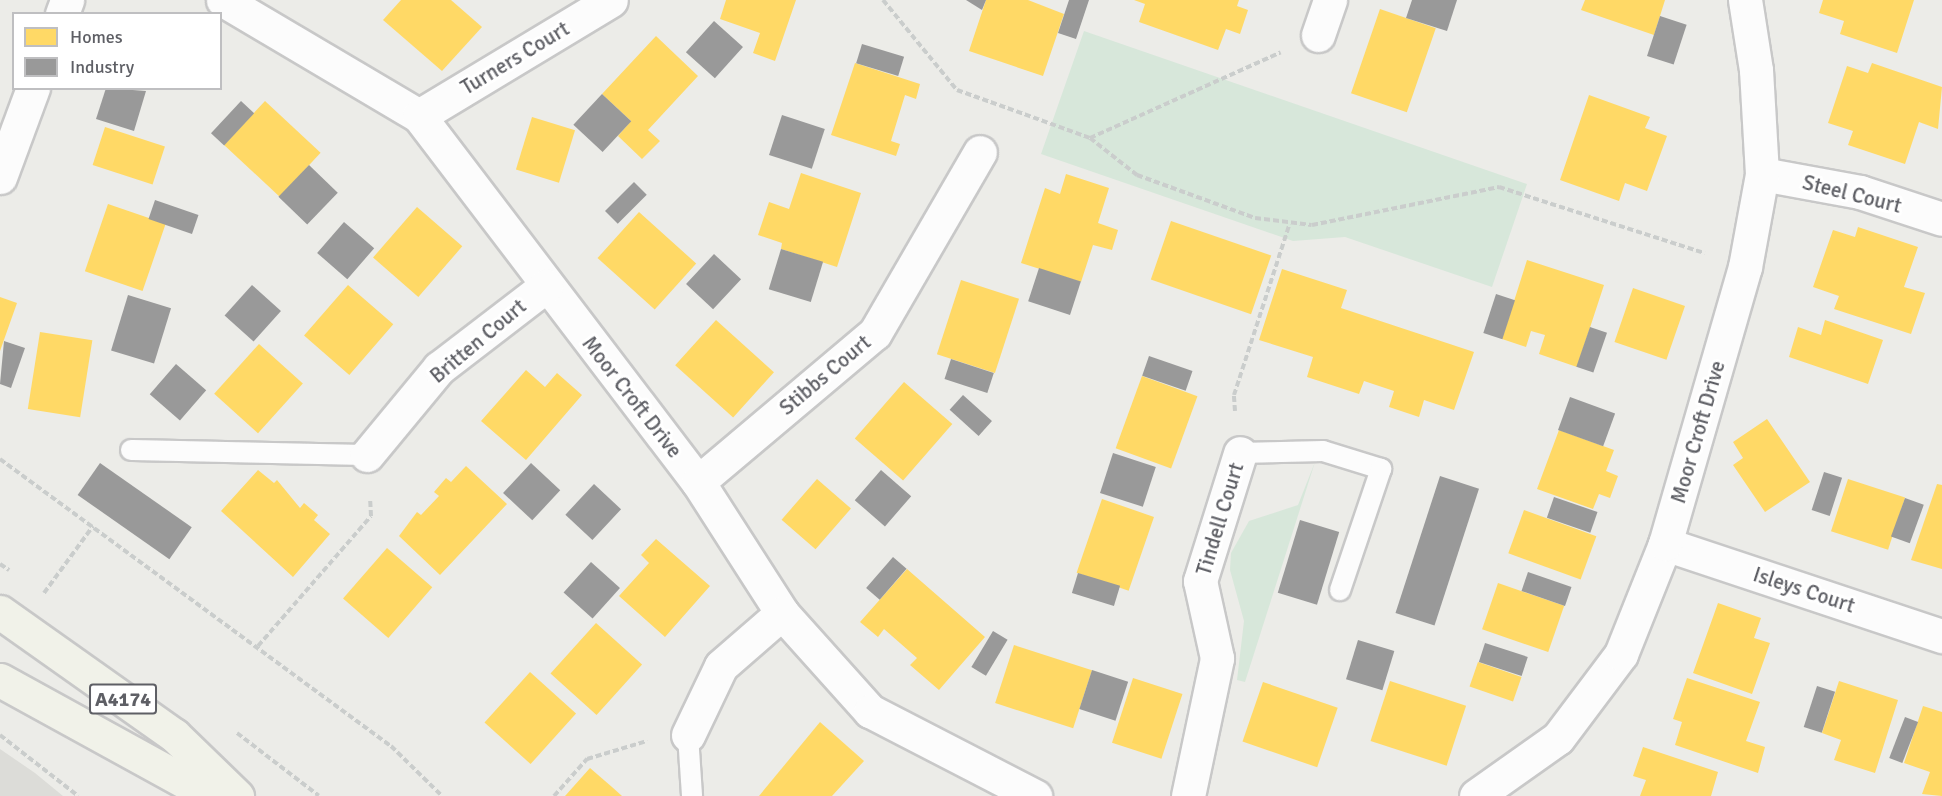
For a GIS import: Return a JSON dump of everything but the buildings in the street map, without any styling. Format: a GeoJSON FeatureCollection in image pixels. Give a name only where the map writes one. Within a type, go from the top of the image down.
{"type":"FeatureCollection","features":[{"type":"Feature","properties":{"kind":"main road","name":"A4174"},"geometry":{"type":"LineString","coordinates":[[0,612],[174,735],[237,796]]}},
{"type":"Feature","properties":{"kind":"main road","name":"A4174"},"geometry":{"type":"LineString","coordinates":[[0,680],[212,796]]}},
{"type":"Feature","properties":{"kind":"street","name":"Moor Croft Drive"},"geometry":{"type":"LineString","coordinates":[[223,0],[419,116],[546,286],[698,482],[782,613],[870,711],[1035,796]]}},
{"type":"Feature","properties":{"kind":"street","name":"Turners Court"},"geometry":{"type":"LineString","coordinates":[[419,116],[611,0]]}},
{"type":"Feature","properties":{"kind":"street"},"geometry":{"type":"LineString","coordinates":[[1318,35],[1330,0]]}},
{"type":"Feature","properties":{"kind":"street","name":"Moor Croft Drive"},"geometry":{"type":"LineString","coordinates":[[1476,796],[1558,738],[1621,654],[1665,544],[1745,267],[1762,174],[1756,70],[1745,0]]}},
{"type":"Feature","properties":{"kind":"street"},"geometry":{"type":"LineString","coordinates":[[0,177],[32,90]]}},
{"type":"Feature","properties":{"kind":"street","name":"Stibbs Court"},"geometry":{"type":"LineString","coordinates":[[698,482],[875,333],[980,152]]}},
{"type":"Feature","properties":{"kind":"street","name":"Steel Court"},"geometry":{"type":"LineString","coordinates":[[1762,174],[1860,192],[1942,219]]}},
{"type":"Feature","properties":{"kind":"street","name":"Britten Court"},"geometry":{"type":"LineString","coordinates":[[368,455],[439,368],[546,286]]}},
{"type":"Feature","properties":{"kind":"street","name":"Tindell Court"},"geometry":{"type":"LineString","coordinates":[[1188,796],[1217,658],[1200,581],[1240,453]]}},
{"type":"Feature","properties":{"kind":"street","name":"Isleys Court"},"geometry":{"type":"LineString","coordinates":[[1665,544],[1942,636]]}},
{"type":"Feature","properties":{"kind":"street"},"geometry":{"type":"LineString","coordinates":[[688,735],[721,666],[782,613]]}},
{"type":"Feature","properties":{"kind":"lane"},"geometry":{"type":"LineString","coordinates":[[131,450],[368,455]]}},
{"type":"Feature","properties":{"kind":"lane"},"geometry":{"type":"LineString","coordinates":[[1240,453],[1323,451],[1381,470],[1340,590]]}},
{"type":"Feature","properties":{"kind":"lane"},"geometry":{"type":"LineString","coordinates":[[688,735],[692,796]]}},
{"type":"Feature","properties":{"kind":"path"},"geometry":{"type":"LineString","coordinates":[[882,0],[957,90],[1090,138],[1137,175],[1289,226],[1499,188],[1745,267]]}},
{"type":"Feature","properties":{"kind":"path"},"geometry":{"type":"LineString","coordinates":[[1090,138],[1318,35]]}},
{"type":"Feature","properties":{"kind":"path"},"geometry":{"type":"LineString","coordinates":[[1240,453],[1234,395],[1289,226]]}},
{"type":"Feature","properties":{"kind":"path"},"geometry":{"type":"LineString","coordinates":[[258,646],[371,516],[368,455]]}},
{"type":"Feature","properties":{"kind":"path"},"geometry":{"type":"LineString","coordinates":[[0,459],[258,646],[391,746],[442,796]]}},
{"type":"Feature","properties":{"kind":"path"},"geometry":{"type":"LineString","coordinates":[[44,594],[93,526]]}},
{"type":"Feature","properties":{"kind":"path"},"geometry":{"type":"LineString","coordinates":[[0,735],[78,796]]}},
{"type":"Feature","properties":{"kind":"path"},"geometry":{"type":"LineString","coordinates":[[554,796],[586,759],[618,746],[688,735]]}},
{"type":"Feature","properties":{"kind":"shaded area"},"geometry":{"type":"Polygon","coordinates":[[[0,749],[35,773],[63,796],[0,796],[0,749]]]}},
{"type":"Feature","properties":{"kind":"green space"},"geometry":{"type":"Polygon","coordinates":[[[1084,31],[1527,184],[1492,287],[1345,237],[1293,241],[1041,154],[1084,31]]]}},
{"type":"Feature","properties":{"kind":"green space"},"geometry":{"type":"Polygon","coordinates":[[[1315,462],[1245,682],[1237,680],[1244,621],[1230,570],[1231,553],[1249,521],[1298,505],[1315,462]]]}}]}
